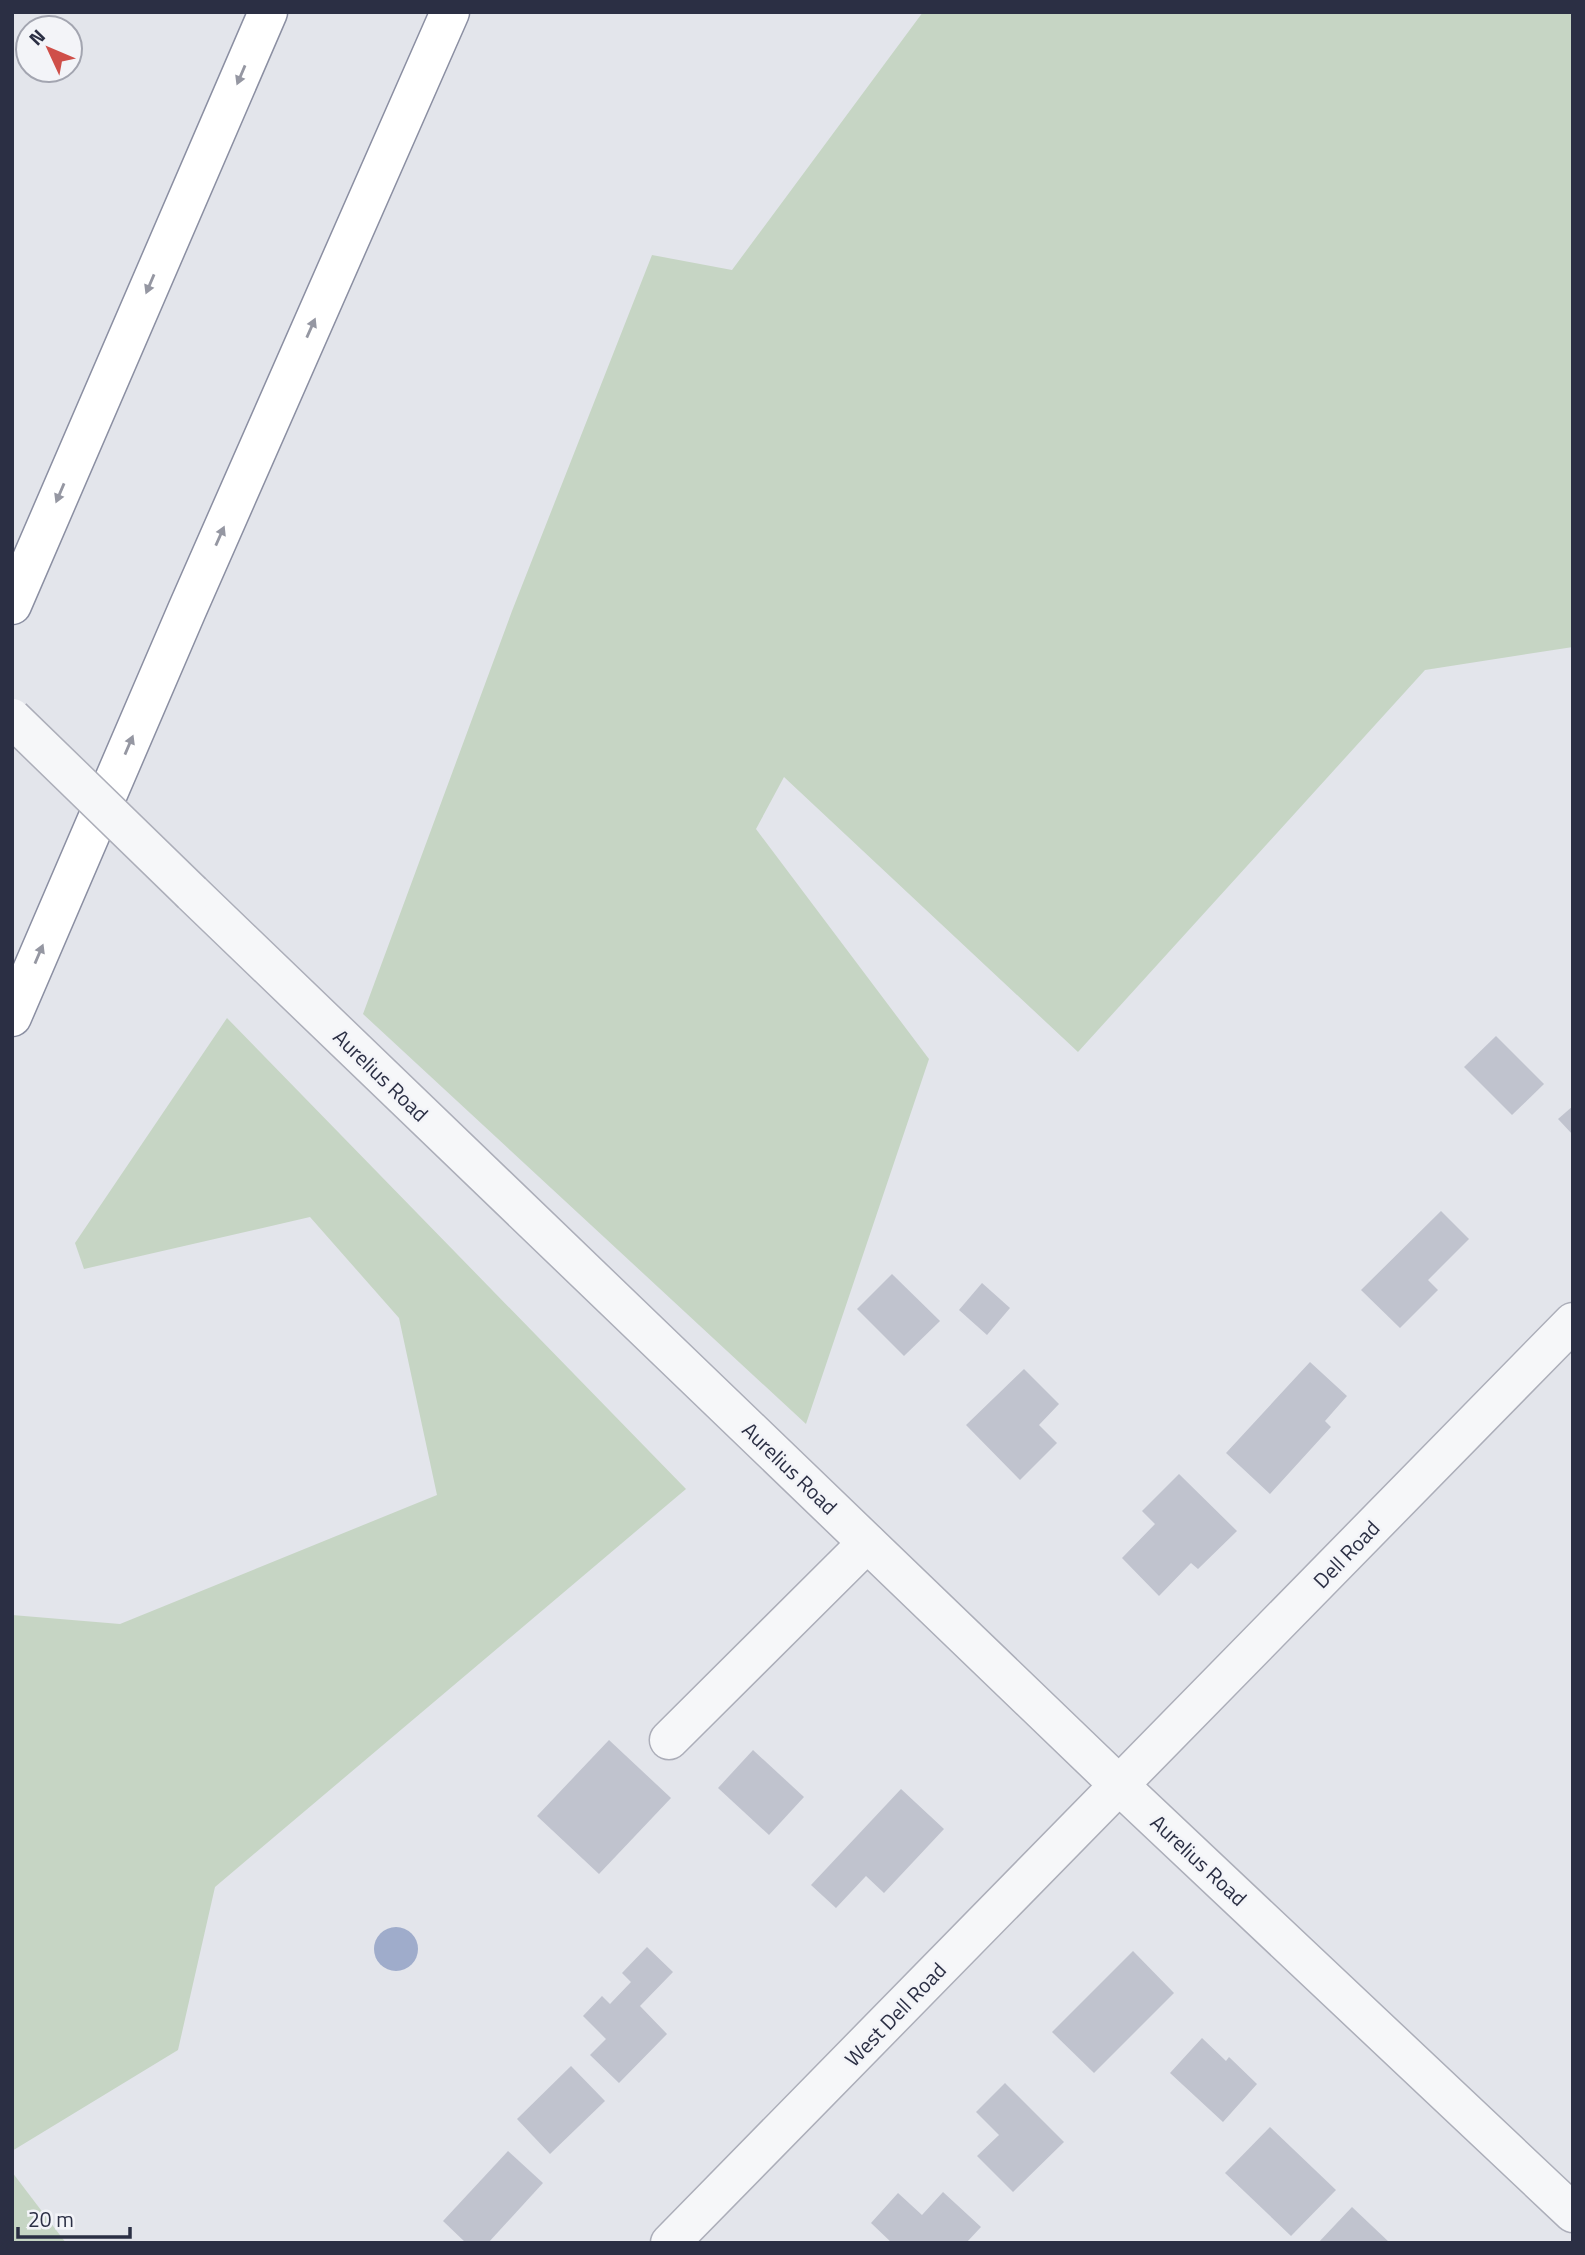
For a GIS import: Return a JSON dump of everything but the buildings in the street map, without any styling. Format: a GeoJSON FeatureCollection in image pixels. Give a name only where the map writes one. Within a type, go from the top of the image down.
{"type":"FeatureCollection","features":[{"type":"Feature","properties":{"kind":"highway"},"geometry":{"type":"LineString","coordinates":[[12,605],[268,12]]}},
{"type":"Feature","properties":{"kind":"highway"},"geometry":{"type":"LineString","coordinates":[[12,1017],[187,610],[450,12]]}},
{"type":"Feature","properties":{"kind":"street","name":"Aurelius Road"},"geometry":{"type":"LineString","coordinates":[[12,718],[1119,1785],[1573,2213]]}},
{"type":"Feature","properties":{"kind":"street","name":"Dell Road"},"geometry":{"type":"LineString","coordinates":[[1119,1785],[1573,1322]]}},
{"type":"Feature","properties":{"kind":"street"},"geometry":{"type":"LineString","coordinates":[[669,1740],[867,1542]]}},
{"type":"Feature","properties":{"kind":"street","name":"West Dell Road"},"geometry":{"type":"LineString","coordinates":[[670,2243],[1119,1785]]}},
{"type":"Feature","properties":{"kind":"green space"},"geometry":{"type":"Polygon","coordinates":[[[923,12],[1573,12],[1573,647],[1425,670],[1078,1052],[784,777],[756,829],[929,1059],[806,1424],[363,1014],[512,611],[652,255],[732,270],[923,12]]]}},
{"type":"Feature","properties":{"kind":"green space"},"geometry":{"type":"Polygon","coordinates":[[[227,1018],[686,1489],[215,1887],[178,2050],[12,2151],[12,1615],[120,1624],[437,1495],[399,1318],[310,1217],[84,1269],[75,1243],[227,1018]]]}},
{"type":"Feature","properties":{"kind":"green space"},"geometry":{"type":"Polygon","coordinates":[[[12,2172],[66,2243],[12,2243],[12,2172]]]}},
{"type":"Feature","properties":{"kind":"water"},"geometry":{"type":"Polygon","coordinates":[[[396,1927],[405,1928],[412,1933],[417,1940],[417,1958],[412,1965],[405,1970],[396,1971],[387,1970],[380,1965],[375,1958],[374,1949],[375,1940],[380,1933],[387,1928],[396,1927]]]}}]}
